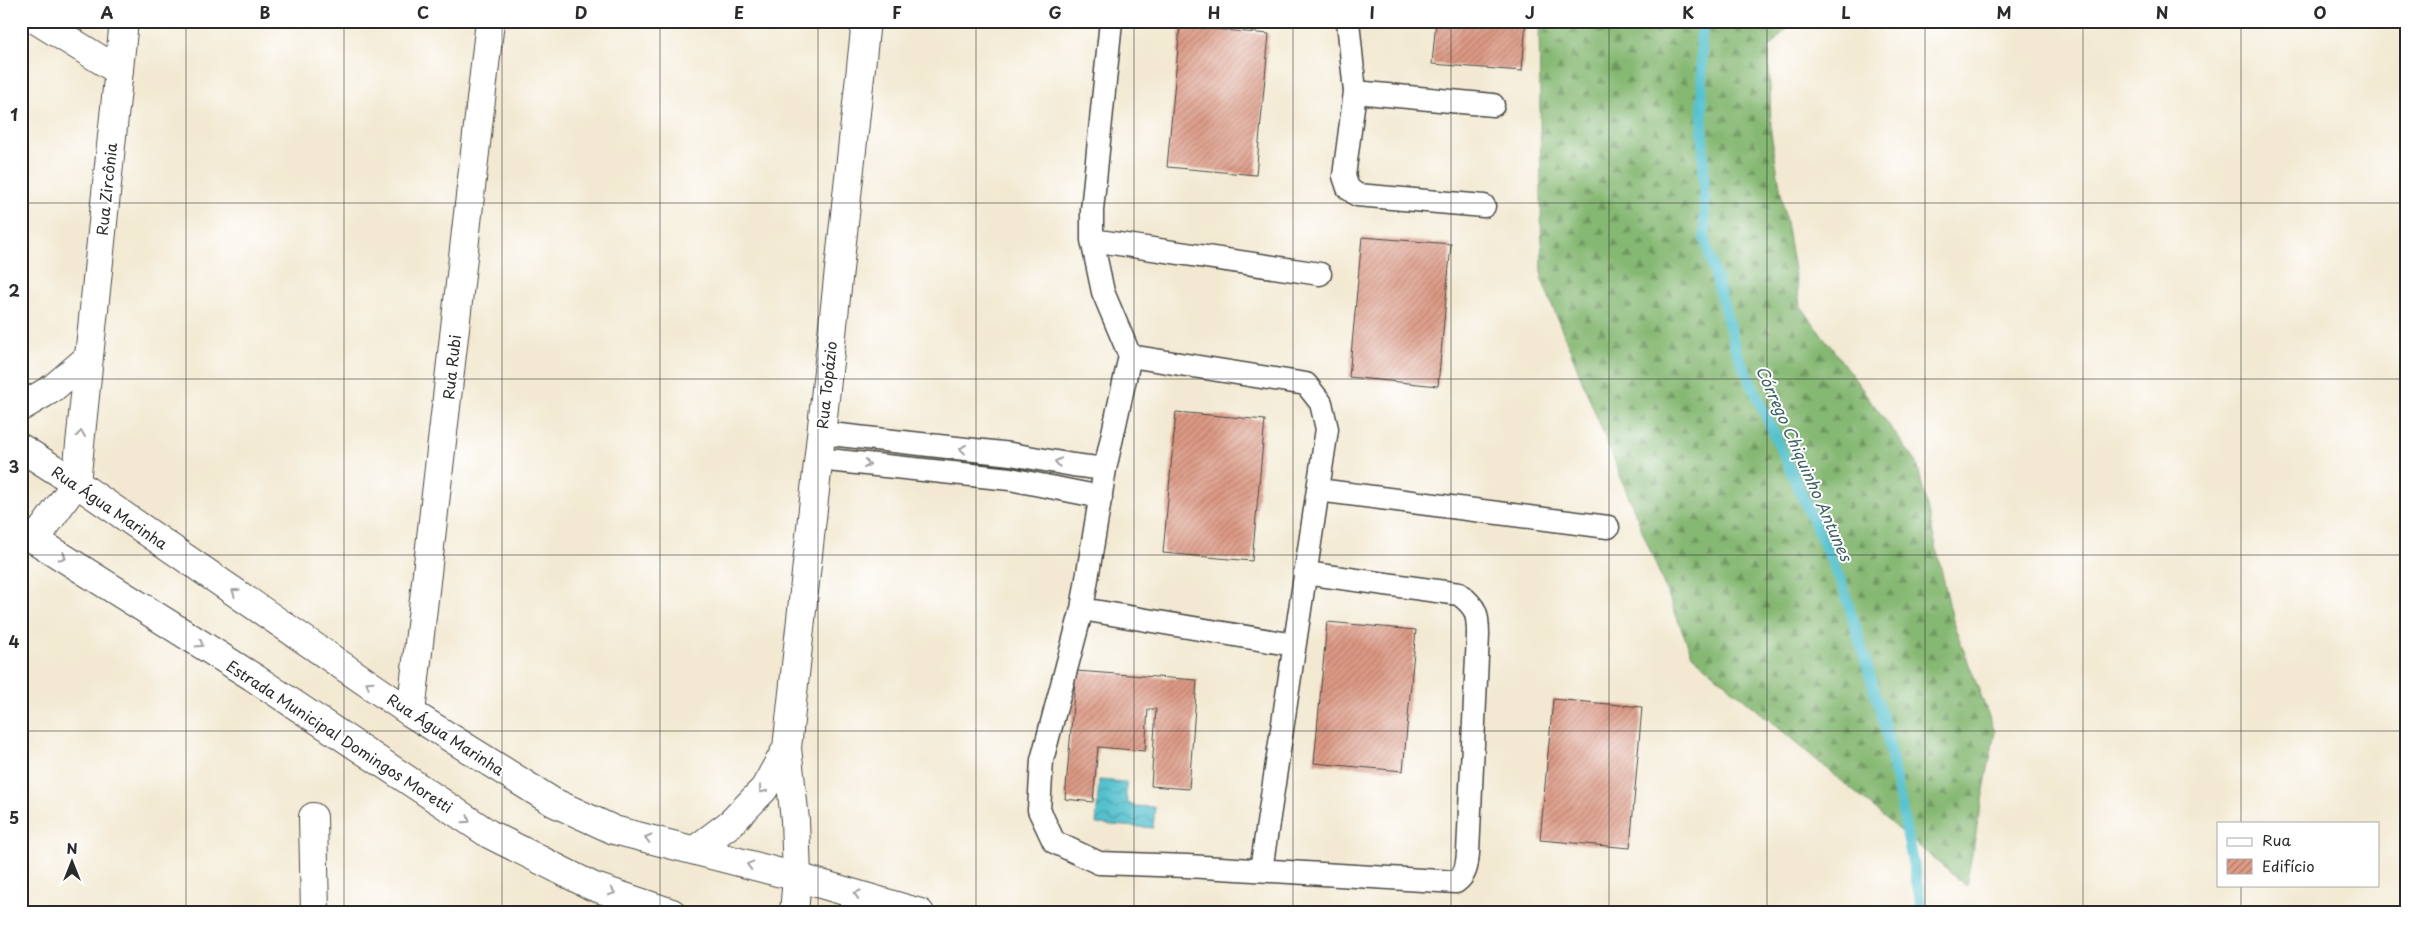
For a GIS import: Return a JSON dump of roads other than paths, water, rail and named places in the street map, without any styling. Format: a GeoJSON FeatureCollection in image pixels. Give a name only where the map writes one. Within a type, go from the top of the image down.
{"type":"FeatureCollection","features":[{"type":"Feature","properties":{"kind":"street"},"geometry":{"type":"LineString","coordinates":[[38,21],[119,71]]}},
{"type":"Feature","properties":{"kind":"street","name":"Rua Zircônia"},"geometry":{"type":"LineString","coordinates":[[76,483],[124,21]]}},
{"type":"Feature","properties":{"kind":"street","name":"Rua Rubi"},"geometry":{"type":"LineString","coordinates":[[412,713],[490,21]]}},
{"type":"Feature","properties":{"kind":"street","name":"Rua Topázio"},"geometry":{"type":"LineString","coordinates":[[787,748],[866,21]]}},
{"type":"Feature","properties":{"kind":"street"},"geometry":{"type":"LineString","coordinates":[[21,407],[53,388],[89,357]]}},
{"type":"Feature","properties":{"kind":"street","name":"Rua Água Marinha"},"geometry":{"type":"LineString","coordinates":[[21,448],[76,483],[412,713],[553,802],[614,830],[797,877],[920,913]]}},
{"type":"Feature","properties":{"kind":"street"},"geometry":{"type":"LineString","coordinates":[[28,536],[76,483]]}},
{"type":"Feature","properties":{"kind":"street","name":"Estrada Municipal Domingos Moretti"},"geometry":{"type":"LineString","coordinates":[[28,536],[253,677],[489,834],[592,886],[672,913]]}},
{"type":"Feature","properties":{"kind":"street"},"geometry":{"type":"LineString","coordinates":[[695,850],[731,823],[764,788],[787,748]]}},
{"type":"Feature","properties":{"kind":"street"},"geometry":{"type":"LineString","coordinates":[[787,748],[795,820],[797,877],[794,913]]}},
{"type":"Feature","properties":{"kind":"street"},"geometry":{"type":"LineString","coordinates":[[313,817],[315,913]]}},
{"type":"Feature","properties":{"kind":"lane"},"geometry":{"type":"LineString","coordinates":[[1111,21],[1092,210],[1092,240],[1103,292],[1130,356],[1105,468],[1082,609],[1042,760],[1039,810],[1054,842],[1099,863],[1261,870],[1456,882],[1462,878],[1466,868],[1478,635],[1478,618],[1472,604],[1459,594],[1305,573]]}},
{"type":"Feature","properties":{"kind":"lane"},"geometry":{"type":"LineString","coordinates":[[1348,21],[1355,92],[1344,176],[1348,188],[1357,196],[1484,206]]}},
{"type":"Feature","properties":{"kind":"lane"},"geometry":{"type":"LineString","coordinates":[[1355,92],[1493,105]]}},
{"type":"Feature","properties":{"kind":"lane"},"geometry":{"type":"LineString","coordinates":[[1092,240],[1320,274]]}},
{"type":"Feature","properties":{"kind":"lane"},"geometry":{"type":"LineString","coordinates":[[1130,356],[1306,384],[1321,403],[1328,429],[1261,870]]}},
{"type":"Feature","properties":{"kind":"lane"},"geometry":{"type":"LineString","coordinates":[[820,446],[1012,454],[1073,465],[1105,468]]}},
{"type":"Feature","properties":{"kind":"lane"},"geometry":{"type":"LineString","coordinates":[[820,446],[1101,497]]}},
{"type":"Feature","properties":{"kind":"lane"},"geometry":{"type":"LineString","coordinates":[[1318,490],[1608,527]]}},
{"type":"Feature","properties":{"kind":"lane"},"geometry":{"type":"LineString","coordinates":[[1082,609],[1294,645]]}},
{"type":"Feature","properties":{"kind":"water"},"geometry":{"type":"Polygon","coordinates":[[[1099,780],[1126,782],[1128,803],[1135,806],[1155,807],[1153,828],[1096,824],[1099,780]]]}},
{"type":"Feature","properties":{"kind":"waterway","name":"Córrego Chiquinho Antunes"},"geometry":{"type":"LineString","coordinates":[[1706,21],[1701,36],[1705,239],[1736,350],[1843,586],[1885,726],[1923,913]]}}]}
